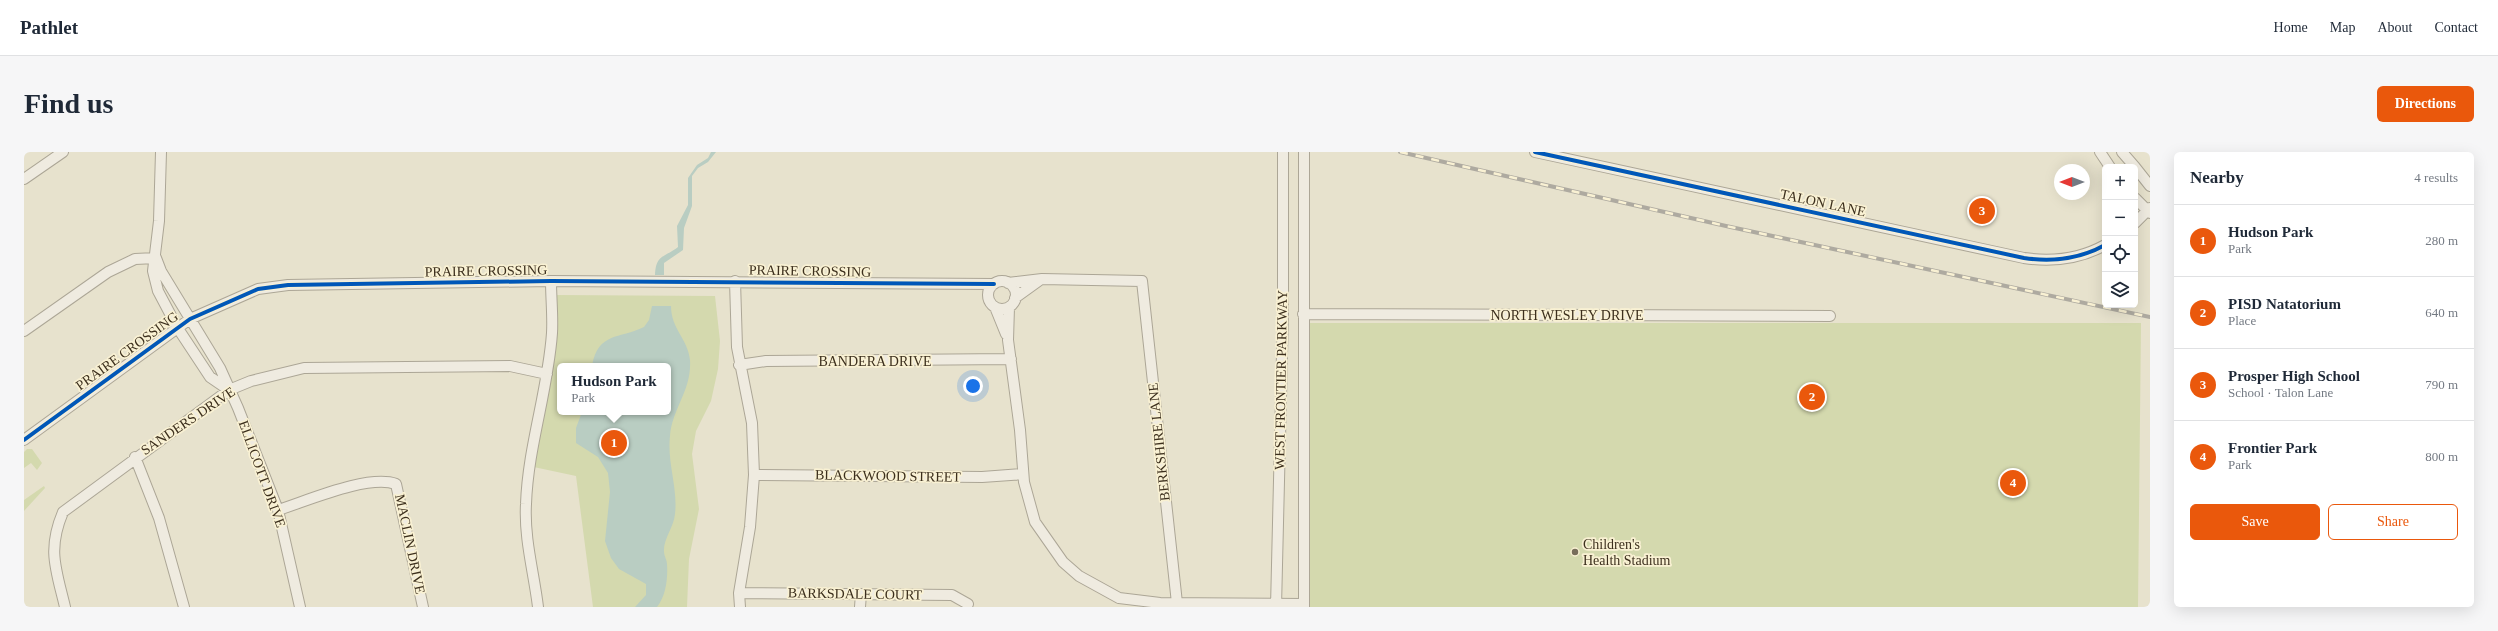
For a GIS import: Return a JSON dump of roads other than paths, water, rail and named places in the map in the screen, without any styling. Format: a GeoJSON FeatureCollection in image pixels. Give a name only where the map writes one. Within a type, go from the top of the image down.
{"type":"FeatureCollection","features":[{"type":"Feature","properties":{"kind":"street"},"geometry":{"type":"LineString","coordinates":[[24,179],[62,152]]}},
{"type":"Feature","properties":{"kind":"street","name":"ELLICOTT DRIVE"},"geometry":{"type":"LineString","coordinates":[[161,152],[156,258],[153,271],[158,291],[177,328],[210,377],[229,390]]}},
{"type":"Feature","properties":{"kind":"street","name":"WEST FRONTIER PARKWAY"},"geometry":{"type":"LineString","coordinates":[[1276,605],[1283,304],[1283,152]]}},
{"type":"Feature","properties":{"kind":"street","name":"WEST FRONTIER PARKWAY"},"geometry":{"type":"LineString","coordinates":[[1304,152],[1304,605]]}},
{"type":"Feature","properties":{"kind":"street","name":"TALON LANE"},"geometry":{"type":"LineString","coordinates":[[1535,152],[2024,258],[2065,259],[2088,253],[2102,246]]}},
{"type":"Feature","properties":{"kind":"street"},"geometry":{"type":"LineString","coordinates":[[2100,152],[2108,164]]}},
{"type":"Feature","properties":{"kind":"street"},"geometry":{"type":"LineString","coordinates":[[2122,152],[2132,164]]}},
{"type":"Feature","properties":{"kind":"street"},"geometry":{"type":"LineString","coordinates":[[2138,171],[2150,186]]}},
{"type":"Feature","properties":{"kind":"street"},"geometry":{"type":"LineString","coordinates":[[2137,200],[2149,211],[2138,220]]}},
{"type":"Feature","properties":{"kind":"street","name":"ELLICOTT DRIVE"},"geometry":{"type":"LineString","coordinates":[[156,258],[161,271],[220,368],[278,510],[300,607]]}},
{"type":"Feature","properties":{"kind":"street"},"geometry":{"type":"LineString","coordinates":[[24,331],[108,272],[135,259],[156,258]]}},
{"type":"Feature","properties":{"kind":"street"},"geometry":{"type":"LineString","coordinates":[[1008,340],[995,307],[990,302],[988,295],[994,284],[1042,279]]}},
{"type":"Feature","properties":{"kind":"street"},"geometry":{"type":"LineString","coordinates":[[1042,279],[1015,298],[1009,307],[1008,340],[1023,474],[1035,522],[1054,552],[1078,576],[1118,598],[1177,603],[1304,605]]}},
{"type":"Feature","properties":{"kind":"street","name":"BERKSHIRE LANE"},"geometry":{"type":"LineString","coordinates":[[1042,279],[1142,281],[1177,603]]}},
{"type":"Feature","properties":{"kind":"street"},"geometry":{"type":"LineString","coordinates":[[538,607],[527,541],[526,506],[529,466],[547,374],[552,333],[551,281]]}},
{"type":"Feature","properties":{"kind":"street","name":"PRAIRE CROSSING"},"geometry":{"type":"LineString","coordinates":[[24,440],[190,319],[258,288],[288,284],[551,281],[735,281],[994,284]]}},
{"type":"Feature","properties":{"kind":"street"},"geometry":{"type":"LineString","coordinates":[[735,281],[736,347],[752,424],[754,475],[750,527],[739,593],[740,607]]}},
{"type":"Feature","properties":{"kind":"street"},"geometry":{"type":"LineString","coordinates":[[1008,283],[1014,289],[1015,298]]}},
{"type":"Feature","properties":{"kind":"street","name":"PRAIRE CROSSING"},"geometry":{"type":"LineString","coordinates":[[960,284],[988,295]]}},
{"type":"Feature","properties":{"kind":"street"},"geometry":{"type":"LineString","coordinates":[[995,307],[1009,307]]}},
{"type":"Feature","properties":{"kind":"street","name":"NORTH WESLEY DRIVE"},"geometry":{"type":"LineString","coordinates":[[1303,309],[1830,316]]}},
{"type":"Feature","properties":{"kind":"street","name":"BANDERA DRIVE"},"geometry":{"type":"LineString","coordinates":[[739,365],[766,361],[1011,359]]}},
{"type":"Feature","properties":{"kind":"street","name":"SANDERS DRIVE"},"geometry":{"type":"LineString","coordinates":[[65,607],[52,550],[55,530],[63,512],[135,457],[229,390],[251,380],[304,368],[510,366],[547,374]]}},
{"type":"Feature","properties":{"kind":"street"},"geometry":{"type":"LineString","coordinates":[[135,457],[159,518],[184,607]]}},
{"type":"Feature","properties":{"kind":"street","name":"BLACKWOOD STREET"},"geometry":{"type":"LineString","coordinates":[[754,475],[982,477],[1023,474]]}},
{"type":"Feature","properties":{"kind":"street","name":"MACLIN DRIVE"},"geometry":{"type":"LineString","coordinates":[[278,510],[366,482],[387,481],[396,484],[423,607]]}},
{"type":"Feature","properties":{"kind":"street","name":"BARKSDALE COURT"},"geometry":{"type":"LineString","coordinates":[[739,593],[952,595],[968,604]]}},
{"type":"Feature","properties":{"kind":"street"},"geometry":{"type":"LineString","coordinates":[[860,607],[861,594]]}},
{"type":"Feature","properties":{"kind":"railway"},"geometry":{"type":"LineString","coordinates":[[1400,152],[1726,226],[2150,317]]}},
{"type":"Feature","properties":{"kind":"place","name":"Prosper High School"},"geometry":{"type":"Point","coordinates":[1982,211]}},
{"type":"Feature","properties":{"kind":"place","name":"PISD Natatorium"},"geometry":{"type":"Point","coordinates":[1812,397]}},
{"type":"Feature","properties":{"kind":"place","name":"Hudson Park"},"geometry":{"type":"Point","coordinates":[614,443]}},
{"type":"Feature","properties":{"kind":"place","name":"Frontier Park"},"geometry":{"type":"Point","coordinates":[2013,483]}},
{"type":"Feature","properties":{"kind":"place","name":"Children's Health Stadium"},"geometry":{"type":"Point","coordinates":[1575,552]}}]}
